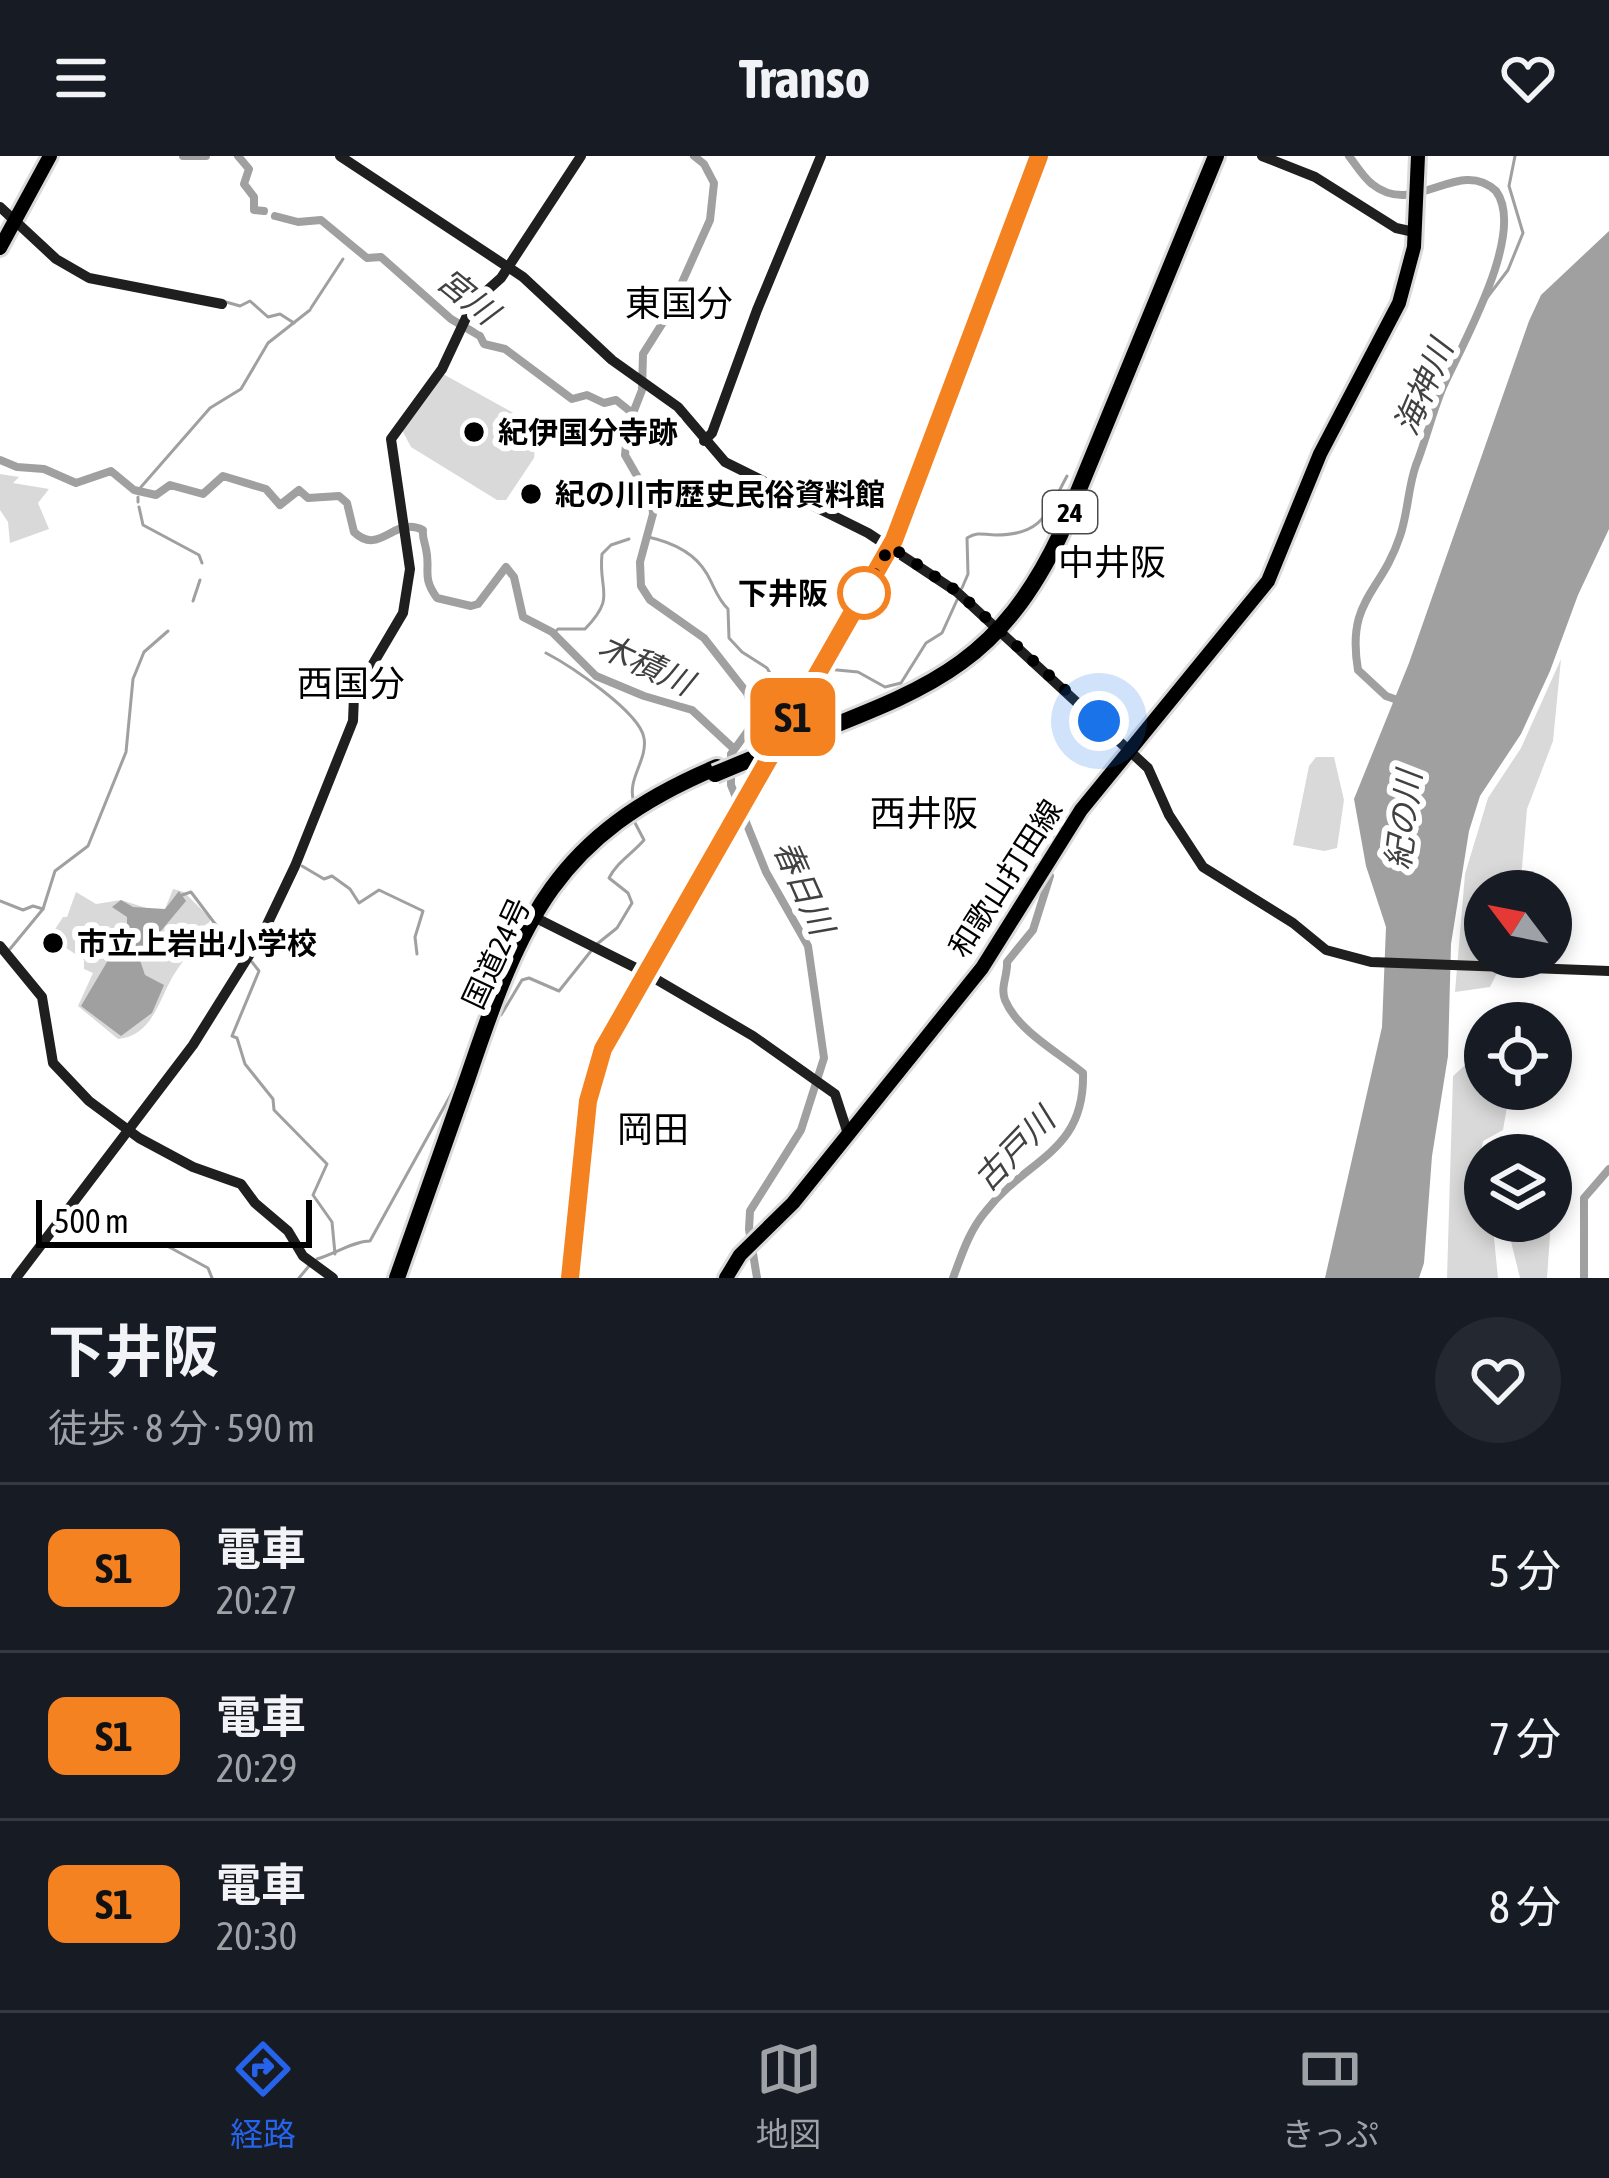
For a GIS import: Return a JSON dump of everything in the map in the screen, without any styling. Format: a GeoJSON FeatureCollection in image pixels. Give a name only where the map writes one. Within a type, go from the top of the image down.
{"type":"FeatureCollection","features":[{"type":"Feature","properties":{"kind":"highway","name":"国道24号"},"geometry":{"type":"LineString","coordinates":[[400,1278],[503,990],[534,917],[571,873],[619,826],[660,799],[716,771],[916,691],[960,664],[1030,592],[1061,533],[1213,156]]}},
{"type":"Feature","properties":{"kind":"main road"},"geometry":{"type":"LineString","coordinates":[[0,248],[50,156]]}},
{"type":"Feature","properties":{"kind":"main road","name":"和歌山打田線"},"geometry":{"type":"LineString","coordinates":[[726,1278],[745,1250],[793,1203],[982,968],[1081,810],[1271,576],[1320,454],[1395,314],[1412,256],[1418,156]]}},
{"type":"Feature","properties":{"kind":"street"},"geometry":{"type":"LineString","coordinates":[[340,156],[507,266],[643,383],[678,407],[704,441],[741,472],[890,546],[958,592],[1148,769],[1169,815],[1203,866],[1327,950],[1370,962],[1609,971]]}},
{"type":"Feature","properties":{"kind":"street"},"geometry":{"type":"LineString","coordinates":[[16,1278],[193,1046],[277,908],[352,722],[354,696],[403,613],[410,569],[390,448],[393,436],[434,382],[473,303],[507,266],[581,156]]}},
{"type":"Feature","properties":{"kind":"street"},"geometry":{"type":"LineString","coordinates":[[704,441],[712,433],[821,156]]}},
{"type":"Feature","properties":{"kind":"street"},"geometry":{"type":"LineString","coordinates":[[1262,156],[1315,177],[1396,228],[1414,232]]}},
{"type":"Feature","properties":{"kind":"street"},"geometry":{"type":"LineString","coordinates":[[0,207],[56,259],[88,278],[222,304]]}},
{"type":"Feature","properties":{"kind":"street"},"geometry":{"type":"LineString","coordinates":[[534,917],[595,946],[753,1036],[806,1072],[839,1100],[848,1134]]}},
{"type":"Feature","properties":{"kind":"street"},"geometry":{"type":"LineString","coordinates":[[0,946],[42,997],[55,1066],[89,1101],[125,1130],[193,1167],[241,1184],[287,1231],[303,1256],[333,1278]]}},
{"type":"Feature","properties":{"kind":"shaded area"},"geometry":{"type":"Polygon","coordinates":[[[443,374],[539,427],[530,441],[535,446],[534,458],[506,500],[497,500],[411,447],[402,430],[443,374]]]}},
{"type":"Feature","properties":{"kind":"shaded area"},"geometry":{"type":"Polygon","coordinates":[[[0,474],[19,477],[13,483],[49,489],[38,503],[49,529],[10,543],[8,522],[0,510],[0,474]]]}},
{"type":"Feature","properties":{"kind":"shaded area"},"geometry":{"type":"Polygon","coordinates":[[[1561,659],[1553,741],[1527,809],[1522,870],[1466,870],[1488,798],[1521,748],[1561,659]]]}},
{"type":"Feature","properties":{"kind":"shaded area"},"geometry":{"type":"Polygon","coordinates":[[[1316,757],[1334,757],[1344,800],[1337,848],[1324,851],[1293,845],[1309,766],[1316,757]]]}},
{"type":"Feature","properties":{"kind":"shaded area"},"geometry":{"type":"Polygon","coordinates":[[[1464,886],[1464,978],[1494,978],[1490,987],[1455,992],[1464,886]]]}},
{"type":"Feature","properties":{"kind":"shaded area"},"geometry":{"type":"Polygon","coordinates":[[[173,889],[184,892],[211,919],[147,1024],[118,1039],[78,1006],[93,973],[84,969],[84,960],[50,937],[67,917],[76,892],[96,904],[121,900],[156,911],[165,909],[173,889]]]}},
{"type":"Feature","properties":{"kind":"shaded area"},"geometry":{"type":"Polygon","coordinates":[[[1464,1066],[1464,1110],[1506,1110],[1503,1130],[1464,1134],[1464,1242],[1494,1242],[1498,1278],[1447,1278],[1453,1076],[1464,1066]]]}},
{"type":"Feature","properties":{"kind":"shaded area"},"geometry":{"type":"Polygon","coordinates":[[[1511,1242],[1550,1242],[1547,1278],[1520,1278],[1511,1242]]]}},
{"type":"Feature","properties":{"kind":"water","name":"紀の川"},"geometry":{"type":"Polygon","coordinates":[[[1609,231],[1609,529],[1521,734],[1480,796],[1469,831],[1451,944],[1448,1056],[1432,1156],[1424,1263],[1419,1278],[1325,1278],[1382,1027],[1386,927],[1366,866],[1354,799],[1409,663],[1529,321],[1541,295],[1609,231]]]}},
{"type":"Feature","properties":{"kind":"water"},"geometry":{"type":"Polygon","coordinates":[[[179,891],[186,901],[139,957],[145,975],[164,985],[152,1013],[121,1036],[81,1006],[127,928],[127,917],[112,907],[121,900],[133,907],[165,909],[179,891]]]}},
{"type":"Feature","properties":{"kind":"waterway","name":"宮川"},"geometry":{"type":"LineString","coordinates":[[183,156],[206,156]]}},
{"type":"Feature","properties":{"kind":"waterway","name":"宮川"},"geometry":{"type":"LineString","coordinates":[[238,156],[249,169],[244,184],[254,197],[254,210],[264,211]]}},
{"type":"Feature","properties":{"kind":"waterway","name":"春日川"},"geometry":{"type":"LineString","coordinates":[[694,156],[714,183],[710,220],[667,316],[643,354],[642,390],[628,426],[625,455],[652,502],[640,562],[641,586],[650,600],[704,638],[747,693],[755,721],[731,754],[731,785],[766,872],[808,946],[824,1058],[801,1130],[750,1211],[757,1278]]}},
{"type":"Feature","properties":{"kind":"waterway","name":"海神川"},"geometry":{"type":"LineString","coordinates":[[1349,156],[1369,181],[1388,193],[1404,195],[1467,180],[1482,182],[1496,191],[1503,210],[1498,261],[1436,405],[1413,473],[1400,536],[1357,627],[1358,670],[1386,696],[1403,702]]}},
{"type":"Feature","properties":{"kind":"waterway"},"geometry":{"type":"LineString","coordinates":[[1480,307],[1508,270],[1523,233],[1509,186],[1515,156]]}},
{"type":"Feature","properties":{"kind":"waterway","name":"宮川"},"geometry":{"type":"LineString","coordinates":[[275,216],[298,222],[321,220],[367,258],[381,257],[484,344],[505,349],[572,399],[587,395],[604,403],[616,400],[631,412]]}},
{"type":"Feature","properties":{"kind":"waterway"},"geometry":{"type":"LineString","coordinates":[[311,308],[343,259]]}},
{"type":"Feature","properties":{"kind":"waterway"},"geometry":{"type":"LineString","coordinates":[[226,302],[240,306],[250,301],[268,317],[280,314],[294,323]]}},
{"type":"Feature","properties":{"kind":"waterway"},"geometry":{"type":"LineString","coordinates":[[141,487],[210,408],[241,389],[268,343],[310,310]]}},
{"type":"Feature","properties":{"kind":"waterway","name":"木積川"},"geometry":{"type":"LineString","coordinates":[[0,460],[44,469],[76,483],[111,471],[134,490],[156,495],[170,485],[203,494],[223,476],[266,489],[280,505],[299,490],[308,498],[339,496],[347,503],[354,532],[363,538],[372,540],[404,528],[423,530],[428,578],[437,598],[478,604],[506,567],[514,577],[523,617],[552,632],[596,676],[692,710],[733,748]]}},
{"type":"Feature","properties":{"kind":"waterway"},"geometry":{"type":"LineString","coordinates":[[962,588],[968,574],[967,538],[1012,534],[1034,526],[1067,476]]}},
{"type":"Feature","properties":{"kind":"waterway"},"geometry":{"type":"LineString","coordinates":[[138,497],[138,502]]}},
{"type":"Feature","properties":{"kind":"waterway"},"geometry":{"type":"LineString","coordinates":[[139,507],[143,525],[199,555],[202,563]]}},
{"type":"Feature","properties":{"kind":"waterway"},"geometry":{"type":"LineString","coordinates":[[648,537],[696,560],[728,609],[729,638],[767,668],[780,690],[789,695],[816,668],[858,672],[885,687],[901,683],[926,643],[942,633],[957,600]]}},
{"type":"Feature","properties":{"kind":"waterway"},"geometry":{"type":"LineString","coordinates":[[554,633],[585,629],[595,618],[604,593],[602,554],[629,539]]}},
{"type":"Feature","properties":{"kind":"waterway"},"geometry":{"type":"LineString","coordinates":[[193,601],[200,580]]}},
{"type":"Feature","properties":{"kind":"waterway"},"geometry":{"type":"LineString","coordinates":[[10,949],[43,909],[55,871],[88,846],[126,752],[133,679],[144,652],[168,631]]}},
{"type":"Feature","properties":{"kind":"waterway"},"geometry":{"type":"LineString","coordinates":[[546,653],[602,690],[640,727],[644,746],[633,786],[634,802]]}},
{"type":"Feature","properties":{"kind":"waterway"},"geometry":{"type":"LineString","coordinates":[[597,944],[617,928],[632,903],[628,893],[609,878],[644,840],[634,821]]}},
{"type":"Feature","properties":{"kind":"waterway"},"geometry":{"type":"LineString","coordinates":[[302,866],[324,879],[332,876],[359,903],[379,890],[423,911],[415,937],[417,954]]}},
{"type":"Feature","properties":{"kind":"waterway","name":"古戸川"},"geometry":{"type":"LineString","coordinates":[[953,1278],[980,1219],[1064,1138],[1081,1100],[1083,1073],[1029,1031],[1004,995],[1007,962],[1033,930],[1050,876]]}},
{"type":"Feature","properties":{"kind":"waterway"},"geometry":{"type":"LineString","coordinates":[[182,895],[191,892],[245,956]]}},
{"type":"Feature","properties":{"kind":"waterway"},"geometry":{"type":"LineString","coordinates":[[0,901],[23,910],[43,909]]}},
{"type":"Feature","properties":{"kind":"waterway"},"geometry":{"type":"LineString","coordinates":[[501,1015],[522,980],[529,978],[559,991],[591,951]]}},
{"type":"Feature","properties":{"kind":"waterway"},"geometry":{"type":"LineString","coordinates":[[252,962],[259,971],[232,1036],[237,1038],[245,1064],[273,1099],[274,1110],[327,1164],[313,1195],[332,1222],[335,1254]]}},
{"type":"Feature","properties":{"kind":"waterway"},"geometry":{"type":"LineString","coordinates":[[317,1259],[370,1241],[459,1080]]}},
{"type":"Feature","properties":{"kind":"waterway"},"geometry":{"type":"LineString","coordinates":[[1584,1278],[1584,1198],[1609,1169]]}},
{"type":"Feature","properties":{"kind":"waterway"},"geometry":{"type":"LineString","coordinates":[[169,1247],[208,1268],[212,1278]]}},
{"type":"Feature","properties":{"kind":"waterway"},"geometry":{"type":"LineString","coordinates":[[299,1278],[309,1266]]}},
{"type":"Feature","properties":{"kind":"railway"},"geometry":{"type":"LineString","coordinates":[[570,1278],[588,1101],[603,1049],[894,540],[1039,156]]}},
{"type":"Feature","properties":{"kind":"train","name":"S1"},"geometry":{"type":"LineString","coordinates":[[570,1278],[588,1101],[603,1049],[894,540],[1039,156]]}},
{"type":"Feature","properties":{"kind":"place","name":"紀伊国分寺跡"},"geometry":{"type":"Point","coordinates":[474,432]}},
{"type":"Feature","properties":{"kind":"place","name":"紀の川市歴史民俗資料館"},"geometry":{"type":"Point","coordinates":[531,494]}},
{"type":"Feature","properties":{"kind":"place","name":"下井阪"},"geometry":{"type":"Point","coordinates":[864,593]}},
{"type":"Feature","properties":{"kind":"place","name":"市立上岩出小学校"},"geometry":{"type":"Point","coordinates":[53,943]}},
{"type":"Feature","properties":{"kind":"district","name":"東国分"},"geometry":{"type":"Point","coordinates":[679,303]}},
{"type":"Feature","properties":{"kind":"district","name":"中井阪"},"geometry":{"type":"Point","coordinates":[1112,562]}},
{"type":"Feature","properties":{"kind":"district","name":"西国分"},"geometry":{"type":"Point","coordinates":[351,683]}},
{"type":"Feature","properties":{"kind":"district","name":"西井阪"},"geometry":{"type":"Point","coordinates":[924,813]}},
{"type":"Feature","properties":{"kind":"district","name":"岡田"},"geometry":{"type":"Point","coordinates":[653,1129]}},
{"type":"Feature","properties":{"kind":"route"},"geometry":{"type":"LineString","coordinates":[[864,593],[890,546],[958,592],[1099,721]]}}]}
